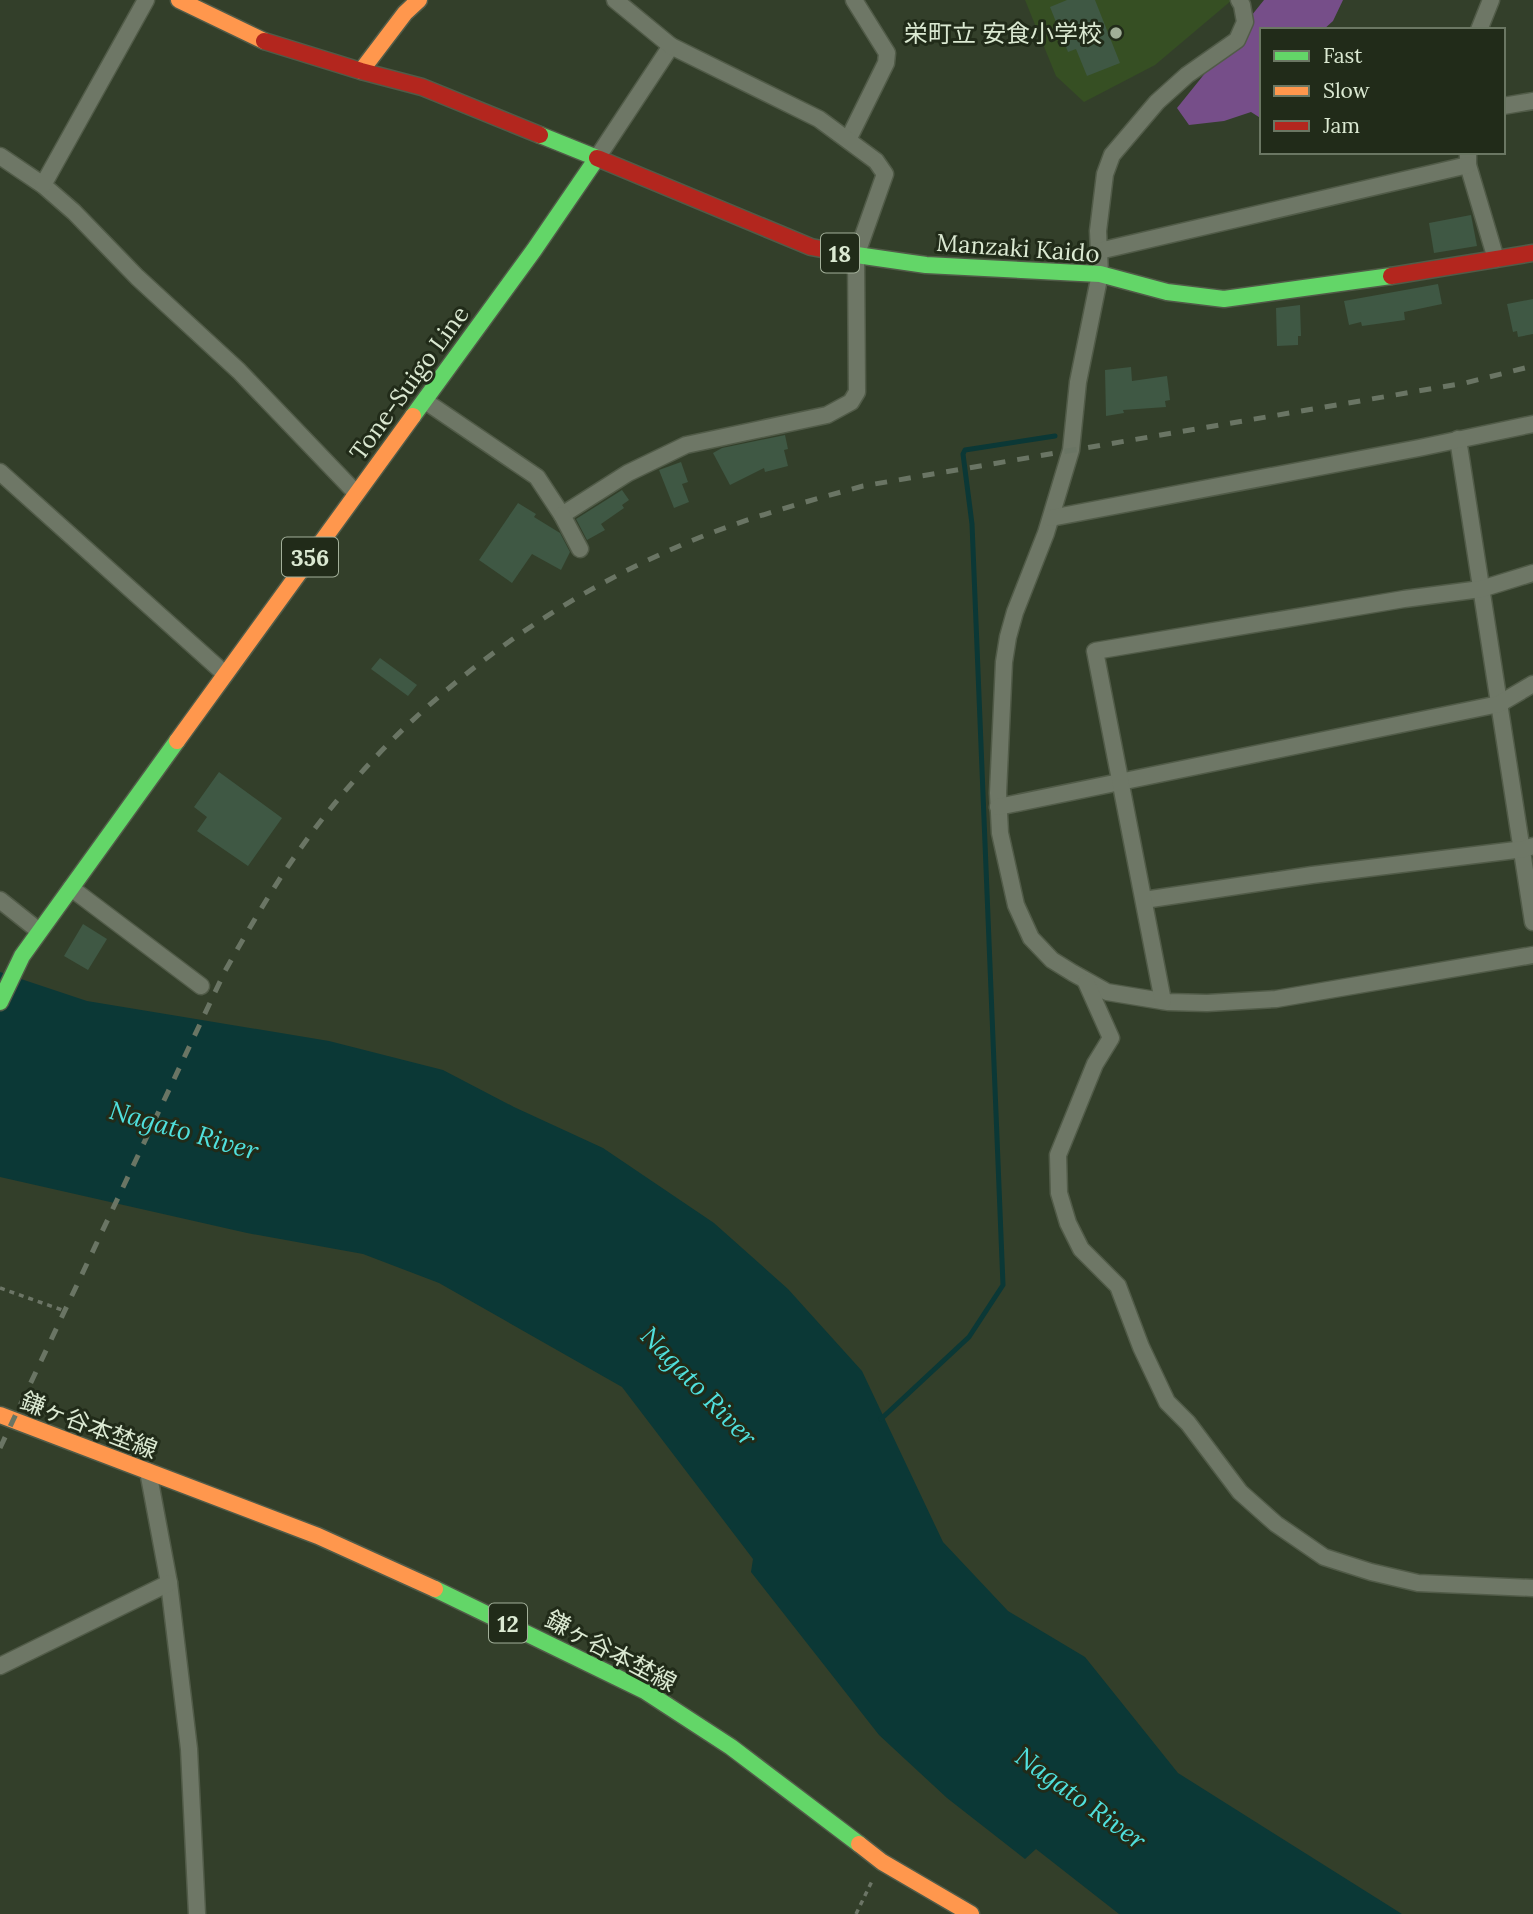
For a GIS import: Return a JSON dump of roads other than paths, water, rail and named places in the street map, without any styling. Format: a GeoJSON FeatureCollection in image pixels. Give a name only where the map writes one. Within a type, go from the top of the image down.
{"type":"FeatureCollection","features":[{"type":"Feature","properties":{"kind":"main road"},"geometry":{"type":"LineString","coordinates":[[179,0],[256,38],[422,87],[597,158]]}},
{"type":"Feature","properties":{"kind":"main road"},"geometry":{"type":"LineString","coordinates":[[361,71],[405,13],[419,0]]}},
{"type":"Feature","properties":{"kind":"main road","name":"Manzaki Kaido"},"geometry":{"type":"LineString","coordinates":[[597,158],[811,247],[926,265],[1100,275],[1167,292],[1224,299],[1361,281],[1533,253]]}},
{"type":"Feature","properties":{"kind":"main road","name":"Tone-Suigo Line"},"geometry":{"type":"LineString","coordinates":[[0,1002],[22,956],[39,931],[425,401],[597,158]]}},
{"type":"Feature","properties":{"kind":"main road","name":"鎌ヶ谷本埜線"},"geometry":{"type":"LineString","coordinates":[[0,1415],[318,1536],[463,1601],[645,1691],[731,1747],[804,1800],[881,1862],[971,1914]]}},
{"type":"Feature","properties":{"kind":"street"},"geometry":{"type":"LineString","coordinates":[[43,184],[146,0]]}},
{"type":"Feature","properties":{"kind":"street"},"geometry":{"type":"LineString","coordinates":[[562,515],[628,472],[686,445],[827,415],[851,402],[857,392],[856,256],[885,174],[876,161],[820,120],[671,46],[615,0]]}},
{"type":"Feature","properties":{"kind":"street"},"geometry":{"type":"LineString","coordinates":[[848,140],[886,63],[887,53],[854,0]]}},
{"type":"Feature","properties":{"kind":"street"},"geometry":{"type":"LineString","coordinates":[[1238,0],[1242,5],[1245,22],[1237,40],[1186,75],[1157,102],[1112,155],[1105,174],[1098,231],[1100,275],[1078,382],[1071,450],[1051,518],[1007,637],[999,744],[999,807],[1006,868],[1016,905],[1031,938],[1052,960],[1107,992],[1163,1001],[1207,1003],[1276,999],[1533,955]]}},
{"type":"Feature","properties":{"kind":"street"},"geometry":{"type":"LineString","coordinates":[[1480,28],[1490,0]]}},
{"type":"Feature","properties":{"kind":"street"},"geometry":{"type":"LineString","coordinates":[[597,158],[671,46]]}},
{"type":"Feature","properties":{"kind":"street"},"geometry":{"type":"LineString","coordinates":[[1505,106],[1533,101]]}},
{"type":"Feature","properties":{"kind":"street"},"geometry":{"type":"LineString","coordinates":[[0,156],[43,184],[137,277],[240,371],[356,493]]}},
{"type":"Feature","properties":{"kind":"street"},"geometry":{"type":"LineString","coordinates":[[1099,251],[1468,159],[1496,259]]}},
{"type":"Feature","properties":{"kind":"street"},"geometry":{"type":"LineString","coordinates":[[425,401],[537,477],[580,549]]}},
{"type":"Feature","properties":{"kind":"street"},"geometry":{"type":"LineString","coordinates":[[1051,518],[1533,424]]}},
{"type":"Feature","properties":{"kind":"street"},"geometry":{"type":"LineString","coordinates":[[1458,439],[1499,704],[1527,848],[1533,922]]}},
{"type":"Feature","properties":{"kind":"street"},"geometry":{"type":"LineString","coordinates":[[0,472],[225,674]]}},
{"type":"Feature","properties":{"kind":"street"},"geometry":{"type":"LineString","coordinates":[[1163,1001],[1095,651],[1404,599],[1481,589],[1533,573]]}},
{"type":"Feature","properties":{"kind":"street"},"geometry":{"type":"LineString","coordinates":[[999,807],[1499,704],[1533,684]]}},
{"type":"Feature","properties":{"kind":"street"},"geometry":{"type":"LineString","coordinates":[[1144,900],[1312,875],[1527,848]]}},
{"type":"Feature","properties":{"kind":"street"},"geometry":{"type":"LineString","coordinates":[[71,888],[201,986]]}},
{"type":"Feature","properties":{"kind":"street"},"geometry":{"type":"LineString","coordinates":[[0,900],[39,931]]}},
{"type":"Feature","properties":{"kind":"street"},"geometry":{"type":"LineString","coordinates":[[1086,982],[1111,1038],[1095,1064],[1058,1155],[1059,1193],[1068,1223],[1082,1249],[1118,1286],[1141,1346],[1167,1402],[1188,1423],[1240,1492],[1276,1524],[1324,1557],[1418,1583],[1533,1588]]}},
{"type":"Feature","properties":{"kind":"street"},"geometry":{"type":"LineString","coordinates":[[148,1471],[169,1583],[189,1749],[197,1914]]}},
{"type":"Feature","properties":{"kind":"street"},"geometry":{"type":"LineString","coordinates":[[0,1666],[169,1583]]}},
{"type":"Feature","properties":{"kind":"water","name":"Nagato River"},"geometry":{"type":"Polygon","coordinates":[[[0,972],[87,1001],[329,1041],[443,1070],[514,1107],[603,1148],[714,1223],[788,1289],[862,1371],[943,1542],[1008,1611],[1085,1657],[1178,1773],[1402,1914],[1119,1914],[1036,1849],[1025,1859],[947,1798],[879,1735],[751,1572],[753,1559],[622,1387],[439,1283],[363,1254],[247,1233],[0,1177],[0,972]]]}},
{"type":"Feature","properties":{"kind":"waterway"},"geometry":{"type":"LineString","coordinates":[[881,1419],[969,1337],[1003,1285],[972,524],[963,454],[965,450],[1055,436]]}},
{"type":"Feature","properties":{"kind":"railway"},"geometry":{"type":"LineString","coordinates":[[0,1448],[225,971],[282,875],[331,808],[375,757],[424,710],[476,666],[532,626],[649,559],[768,513],[863,486],[1465,383],[1533,366]]}},
{"type":"Feature","properties":{"kind":"place","name":"栄町立 安食小学校"},"geometry":{"type":"Point","coordinates":[1116,33]}}]}
